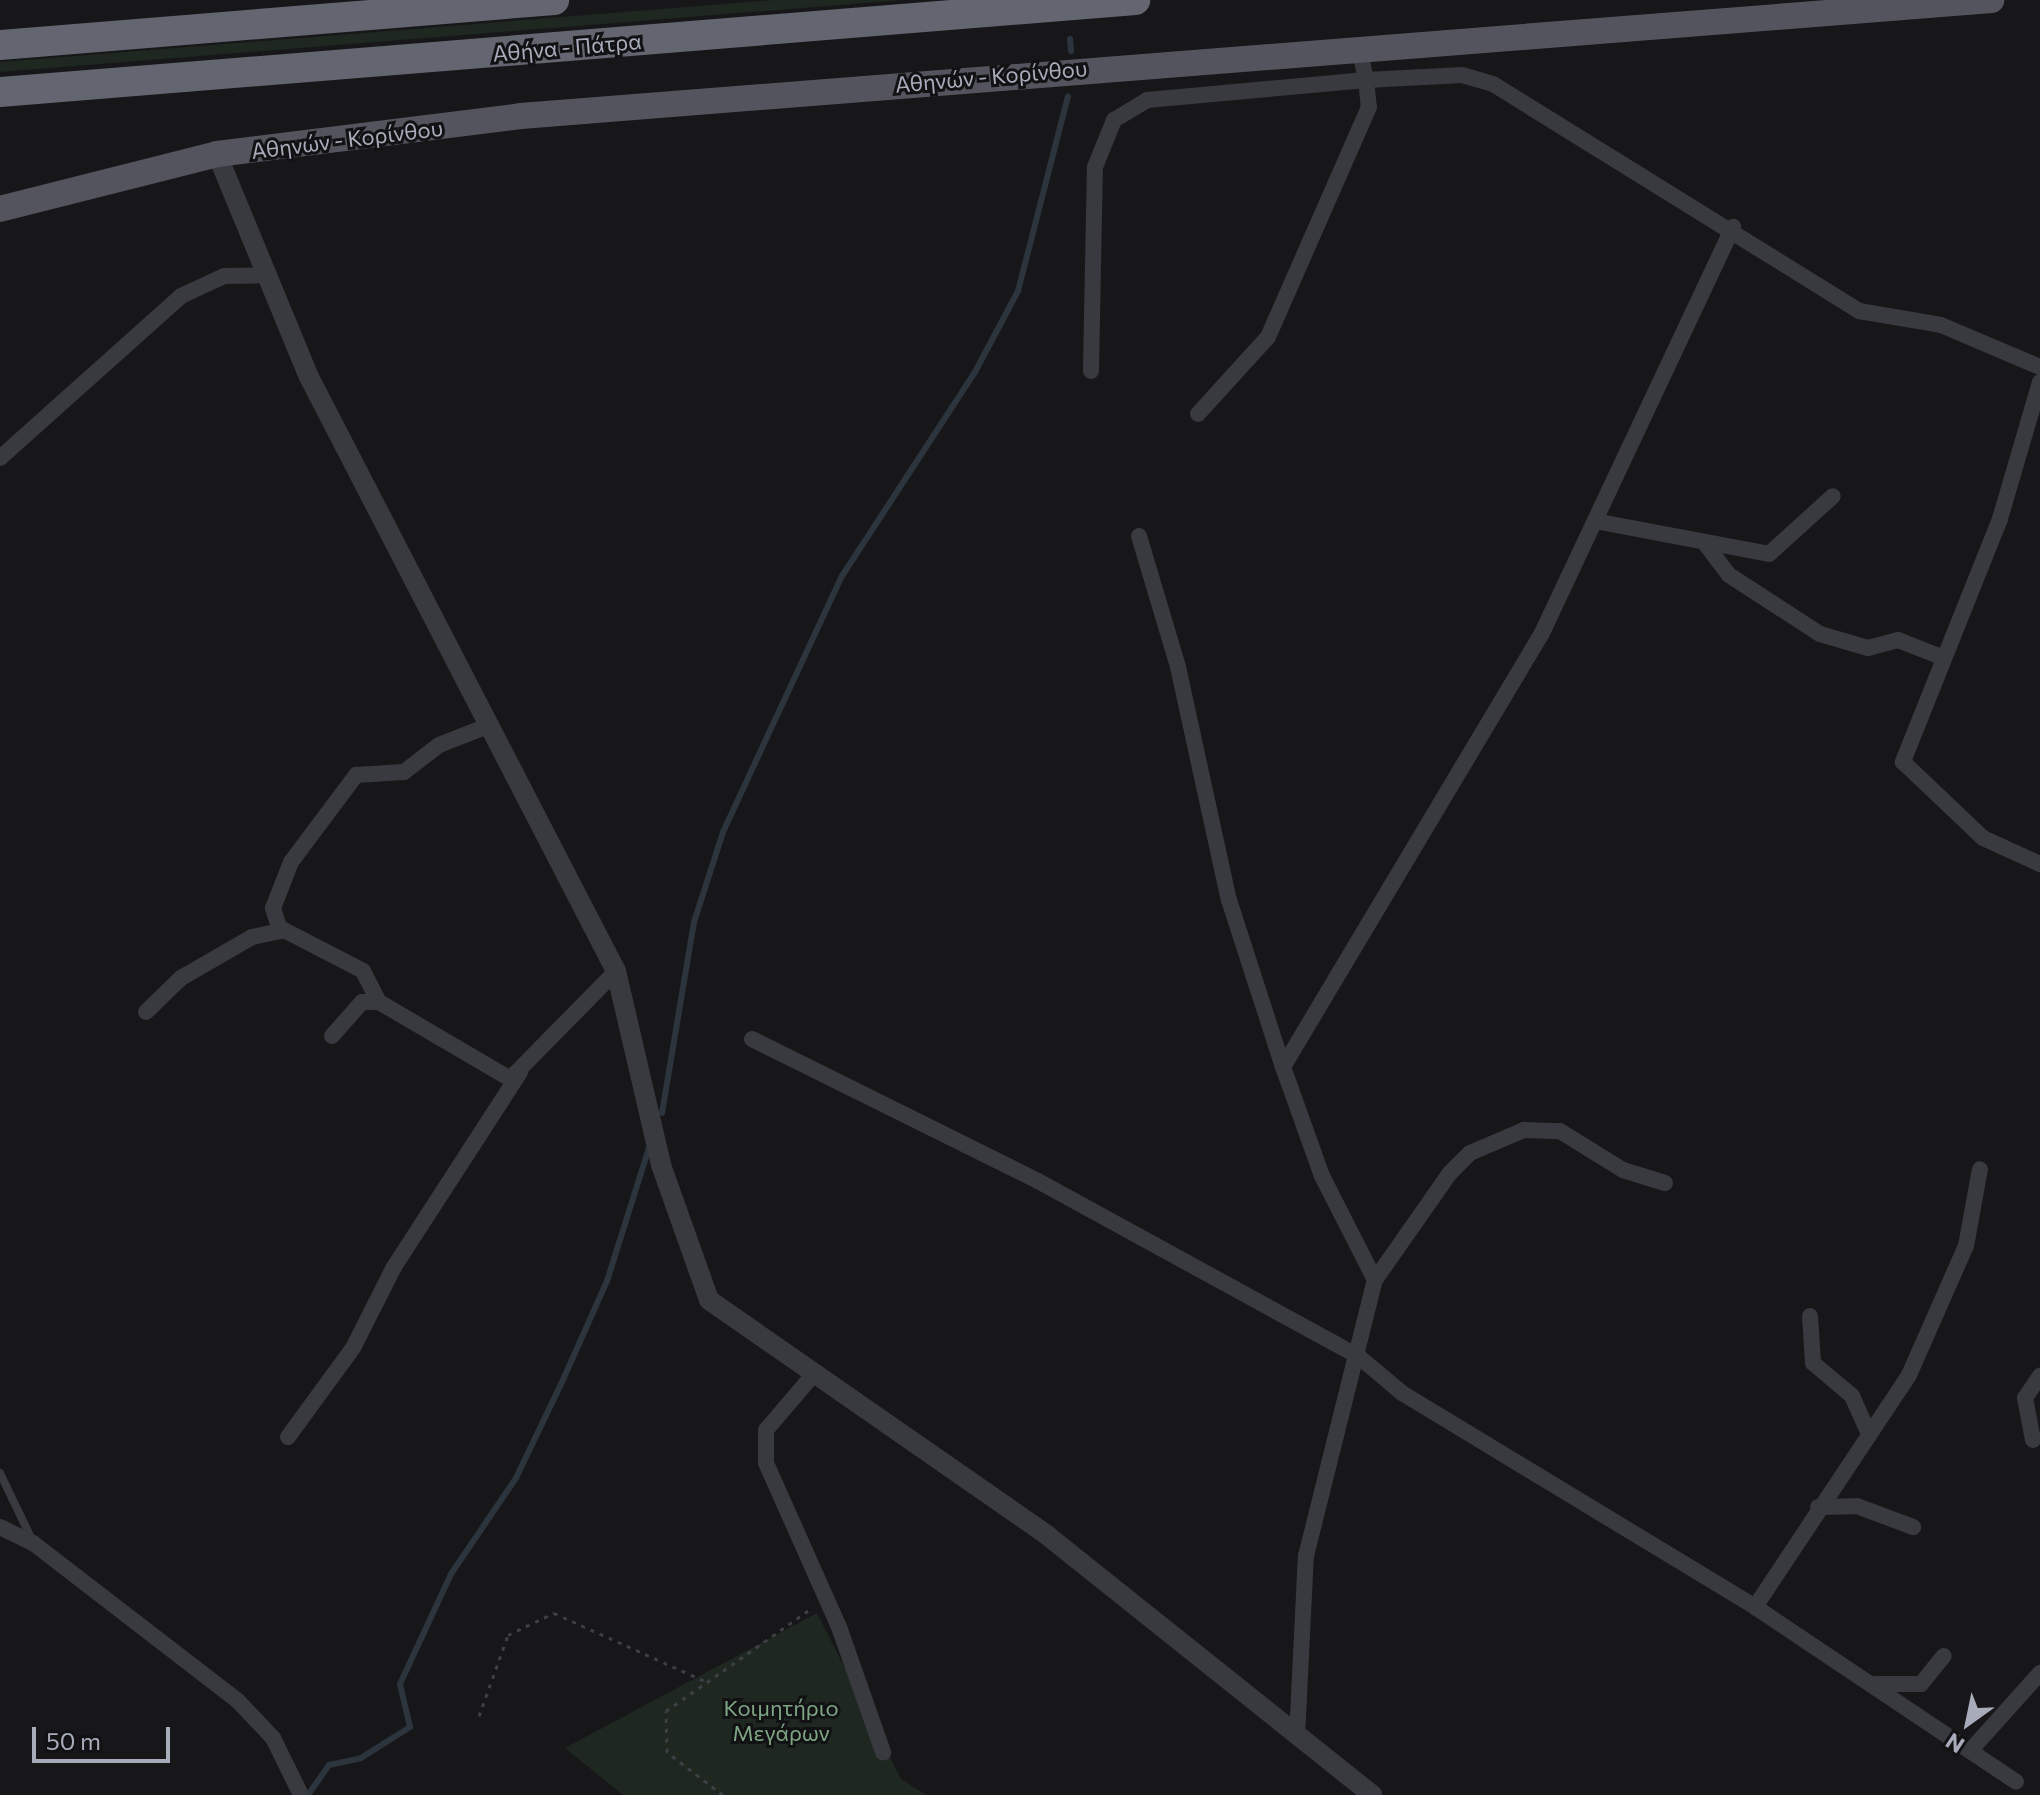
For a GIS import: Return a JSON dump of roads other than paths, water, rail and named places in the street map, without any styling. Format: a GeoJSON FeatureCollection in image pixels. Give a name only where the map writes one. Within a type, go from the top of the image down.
{"type":"FeatureCollection","features":[{"type":"Feature","properties":{"kind":"highway"},"geometry":{"type":"LineString","coordinates":[[9,41],[554,0]]}},
{"type":"Feature","properties":{"kind":"highway","name":"Αθήνα - Πάτρα"},"geometry":{"type":"LineString","coordinates":[[0,92],[1135,0]]}},
{"type":"Feature","properties":{"kind":"main road","name":"Αθηνών - Κορίνθου"},"geometry":{"type":"LineString","coordinates":[[0,209],[217,154],[521,116],[1359,45],[1991,0]]}},
{"type":"Feature","properties":{"kind":"street"},"geometry":{"type":"LineString","coordinates":[[1198,414],[1268,337],[1369,107],[1359,45]]}},
{"type":"Feature","properties":{"kind":"street"},"geometry":{"type":"LineString","coordinates":[[1091,371],[1095,167],[1114,120],[1147,100],[1366,80],[1480,79],[1733,227],[1859,311],[1941,325],[2040,367]]}},
{"type":"Feature","properties":{"kind":"street"},"geometry":{"type":"LineString","coordinates":[[217,154],[263,275],[616,971],[661,1165],[709,1300],[1072,1554],[1372,1795]]}},
{"type":"Feature","properties":{"kind":"street"},"geometry":{"type":"LineString","coordinates":[[1283,1067],[1476,751],[1600,522],[1733,227]]}},
{"type":"Feature","properties":{"kind":"street"},"geometry":{"type":"LineString","coordinates":[[0,458],[181,296],[224,276],[263,275]]}},
{"type":"Feature","properties":{"kind":"street"},"geometry":{"type":"LineString","coordinates":[[2040,382],[2000,519],[1904,747],[1905,770],[1964,812],[1983,838],[2040,864]]}},
{"type":"Feature","properties":{"kind":"street"},"geometry":{"type":"LineString","coordinates":[[1600,522],[1704,542],[1779,551],[1833,496]]}},
{"type":"Feature","properties":{"kind":"street"},"geometry":{"type":"LineString","coordinates":[[1139,536],[1178,667],[1229,900],[1322,1176],[1375,1280]]}},
{"type":"Feature","properties":{"kind":"street"},"geometry":{"type":"LineString","coordinates":[[1704,542],[1729,575],[1820,634],[1868,648],[1898,640],[1944,658]]}},
{"type":"Feature","properties":{"kind":"street"},"geometry":{"type":"LineString","coordinates":[[280,930],[273,908],[291,862],[356,775],[404,772],[439,745],[490,725]]}},
{"type":"Feature","properties":{"kind":"street"},"geometry":{"type":"LineString","coordinates":[[146,1012],[181,978],[252,937],[280,930],[363,971],[379,1002],[497,1075],[510,1079],[520,1072]]}},
{"type":"Feature","properties":{"kind":"street"},"geometry":{"type":"LineString","coordinates":[[288,1437],[353,1348],[394,1267],[520,1072],[616,971]]}},
{"type":"Feature","properties":{"kind":"street"},"geometry":{"type":"LineString","coordinates":[[332,1036],[362,1002],[379,1002]]}},
{"type":"Feature","properties":{"kind":"street"},"geometry":{"type":"LineString","coordinates":[[752,1039],[1038,1181],[1358,1356],[1402,1393],[1755,1607],[2016,1782]]}},
{"type":"Feature","properties":{"kind":"street"},"geometry":{"type":"LineString","coordinates":[[1297,1737],[1306,1556],[1321,1476],[1358,1356],[1375,1280],[1450,1173],[1470,1153],[1524,1130],[1560,1131],[1623,1170],[1665,1183]]}},
{"type":"Feature","properties":{"kind":"street"},"geometry":{"type":"LineString","coordinates":[[1755,1607],[1926,1340],[1966,1246],[1980,1169]]}},
{"type":"Feature","properties":{"kind":"street"},"geometry":{"type":"LineString","coordinates":[[1810,1316],[1813,1363],[1852,1396],[1867,1430]]}},
{"type":"Feature","properties":{"kind":"street"},"geometry":{"type":"LineString","coordinates":[[813,1375],[766,1430],[764,1442],[883,1752]]}},
{"type":"Feature","properties":{"kind":"street"},"geometry":{"type":"LineString","coordinates":[[2033,1440],[2025,1398],[2040,1376]]}},
{"type":"Feature","properties":{"kind":"street"},"geometry":{"type":"LineString","coordinates":[[1818,1507],[1857,1506],[1913,1527]]}},
{"type":"Feature","properties":{"kind":"street"},"geometry":{"type":"LineString","coordinates":[[0,1527],[33,1543],[237,1700],[273,1738],[301,1795]]}},
{"type":"Feature","properties":{"kind":"street"},"geometry":{"type":"LineString","coordinates":[[1863,1679],[1896,1688],[1921,1684],[1944,1656]]}},
{"type":"Feature","properties":{"kind":"street"},"geometry":{"type":"LineString","coordinates":[[1970,1751],[2040,1673]]}},
{"type":"Feature","properties":{"kind":"lane"},"geometry":{"type":"LineString","coordinates":[[0,1473],[33,1543]]}},
{"type":"Feature","properties":{"kind":"waterway"},"geometry":{"type":"LineString","coordinates":[[1070,39],[1071,51]]}},
{"type":"Feature","properties":{"kind":"waterway"},"geometry":{"type":"LineString","coordinates":[[662,1113],[694,922],[723,832],[842,576],[975,372],[1018,291],[1068,96]]}},
{"type":"Feature","properties":{"kind":"waterway"},"geometry":{"type":"LineString","coordinates":[[308,1795],[329,1765],[361,1758],[410,1727],[400,1684],[451,1574],[516,1478],[562,1382],[607,1281],[649,1148]]}},
{"type":"Feature","properties":{"kind":"park label","name":"Κοιμητήριο Μεγάρων"},"geometry":{"type":"Point","coordinates":[781,1720]}}]}
